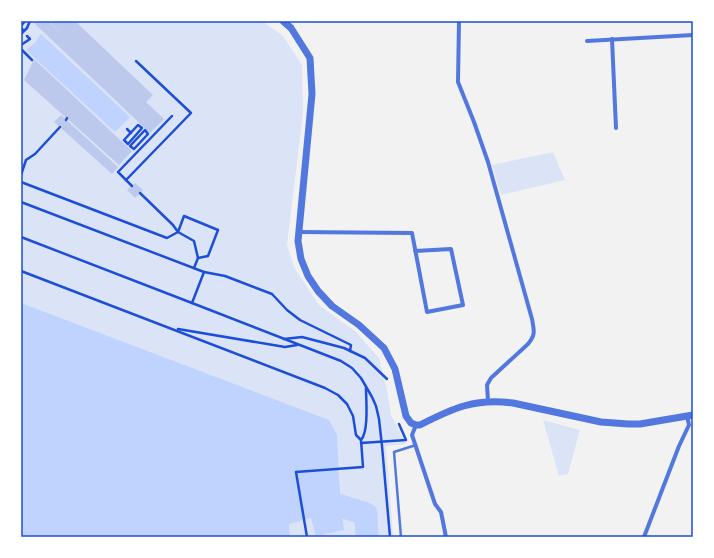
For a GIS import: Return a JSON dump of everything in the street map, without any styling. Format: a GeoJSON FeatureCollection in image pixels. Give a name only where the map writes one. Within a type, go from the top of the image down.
{"type":"FeatureCollection","features":[{"type":"Feature","properties":{"kind":"street"},"geometry":{"type":"LineString","coordinates":[[283,21],[291,28],[310,58],[312,94],[298,241],[301,259],[308,276],[318,291],[332,306],[359,325],[384,348],[395,369],[406,416],[411,423],[416,425],[420,425],[459,406],[500,401],[601,422],[640,424],[690,416],[689,425],[679,446],[644,537]]}},
{"type":"Feature","properties":{"kind":"street"},"geometry":{"type":"LineString","coordinates":[[459,21],[458,82],[488,162],[534,331],[533,337],[528,344],[491,378],[487,385],[488,402]]}},
{"type":"Feature","properties":{"kind":"street"},"geometry":{"type":"LineString","coordinates":[[587,41],[693,35]]}},
{"type":"Feature","properties":{"kind":"street"},"geometry":{"type":"LineString","coordinates":[[612,39],[616,128]]}},
{"type":"Feature","properties":{"kind":"street"},"geometry":{"type":"LineString","coordinates":[[299,232],[412,233],[415,251],[427,312],[463,306],[451,249],[415,251]]}},
{"type":"Feature","properties":{"kind":"street"},"geometry":{"type":"LineString","coordinates":[[416,425],[412,435],[435,504],[441,512],[446,537]]}},
{"type":"Feature","properties":{"kind":"lane"},"geometry":{"type":"LineString","coordinates":[[401,537],[394,452],[416,445]]}},
{"type":"Feature","properties":{"kind":"path"},"geometry":{"type":"LineString","coordinates":[[22,28],[25,21]]}},
{"type":"Feature","properties":{"kind":"path"},"geometry":{"type":"LineString","coordinates":[[21,34],[27,28],[30,21]]}},
{"type":"Feature","properties":{"kind":"path"},"geometry":{"type":"LineString","coordinates":[[21,45],[30,39],[27,36]]}},
{"type":"Feature","properties":{"kind":"path"},"geometry":{"type":"LineString","coordinates":[[21,49],[32,60]]}},
{"type":"Feature","properties":{"kind":"path"},"geometry":{"type":"LineString","coordinates":[[126,180],[191,113],[136,61]]}},
{"type":"Feature","properties":{"kind":"path"},"geometry":{"type":"LineString","coordinates":[[132,186],[117,171],[172,116]]}},
{"type":"Feature","properties":{"kind":"path"},"geometry":{"type":"LineString","coordinates":[[131,133],[124,140],[128,144],[136,137],[144,130],[148,134],[134,149],[130,146],[136,137],[142,128],[138,125],[131,133]]}},
{"type":"Feature","properties":{"kind":"path"},"geometry":{"type":"LineString","coordinates":[[21,175],[26,160],[35,154],[60,127]]}},
{"type":"Feature","properties":{"kind":"path"},"geometry":{"type":"LineString","coordinates":[[127,129],[131,133]]}},
{"type":"Feature","properties":{"kind":"path"},"geometry":{"type":"LineString","coordinates":[[141,142],[144,145]]}},
{"type":"Feature","properties":{"kind":"path"},"geometry":{"type":"LineString","coordinates":[[21,182],[167,238],[178,232],[184,216],[218,230],[208,256],[198,258]]}},
{"type":"Feature","properties":{"kind":"path"},"geometry":{"type":"LineString","coordinates":[[140,193],[173,225],[178,232],[194,241],[198,258],[194,268]]}},
{"type":"Feature","properties":{"kind":"path"},"geometry":{"type":"LineString","coordinates":[[21,202],[204,272],[224,276],[272,294],[286,310],[300,320],[351,345],[350,351]]}},
{"type":"Feature","properties":{"kind":"path"},"geometry":{"type":"LineString","coordinates":[[21,237],[341,361],[352,368],[366,386],[376,406],[382,441],[390,537]]}},
{"type":"Feature","properties":{"kind":"path"},"geometry":{"type":"LineString","coordinates":[[21,271],[325,388],[338,395],[347,404],[353,416],[356,435],[361,441]]}},
{"type":"Feature","properties":{"kind":"path"},"geometry":{"type":"LineString","coordinates":[[192,303],[204,272]]}},
{"type":"Feature","properties":{"kind":"path"},"geometry":{"type":"LineString","coordinates":[[172,328],[285,347],[299,345]]}},
{"type":"Feature","properties":{"kind":"path"},"geometry":{"type":"LineString","coordinates":[[284,339],[302,337],[344,348],[365,358],[387,378],[388,385]]}},
{"type":"Feature","properties":{"kind":"path"},"geometry":{"type":"LineString","coordinates":[[307,537],[296,472],[363,467],[361,441],[364,436],[366,421],[366,386]]}},
{"type":"Feature","properties":{"kind":"path"},"geometry":{"type":"LineString","coordinates":[[361,441],[405,440],[397,420]]}},
{"type":"Feature","properties":{"kind":"shaded area"},"geometry":{"type":"Polygon","coordinates":[[[21,21],[262,21],[283,36],[302,65],[303,113],[287,245],[295,269],[319,305],[356,332],[379,358],[387,390],[391,415],[406,444],[386,446],[393,537],[21,537],[21,21]]]}},
{"type":"Feature","properties":{"kind":"shaded area"},"geometry":{"type":"Polygon","coordinates":[[[553,152],[565,180],[501,195],[492,165],[553,152]]]}},
{"type":"Feature","properties":{"kind":"shaded area"},"geometry":{"type":"Polygon","coordinates":[[[543,420],[580,430],[568,474],[559,476],[543,420]]]}},
{"type":"Feature","properties":{"kind":"water"},"geometry":{"type":"Polygon","coordinates":[[[41,34],[130,117],[115,132],[26,50],[35,43],[41,34]]]}},
{"type":"Feature","properties":{"kind":"water"},"geometry":{"type":"Polygon","coordinates":[[[21,303],[329,420],[337,435],[344,530],[316,536],[311,518],[289,524],[290,537],[21,537],[21,303]]]}},
{"type":"Feature","properties":{"kind":"building"},"geometry":{"type":"Polygon","coordinates":[[[33,21],[48,21],[64,36],[49,21],[75,21],[153,95],[146,102],[164,119],[150,133],[33,21]]]}},
{"type":"Feature","properties":{"kind":"building"},"geometry":{"type":"Polygon","coordinates":[[[34,59],[132,151],[119,165],[24,80],[34,59]]]}},
{"type":"Feature","properties":{"kind":"building"},"geometry":{"type":"Polygon","coordinates":[[[61,115],[118,167],[112,174],[54,122],[61,115]]]}},
{"type":"Feature","properties":{"kind":"building"},"geometry":{"type":"Polygon","coordinates":[[[135,183],[143,190],[135,198],[127,190],[135,183]]]}},
{"type":"Feature","properties":{"kind":"waterway"},"geometry":{"type":"LineString","coordinates":[[311,502],[328,502],[366,514],[367,537]]}}]}
